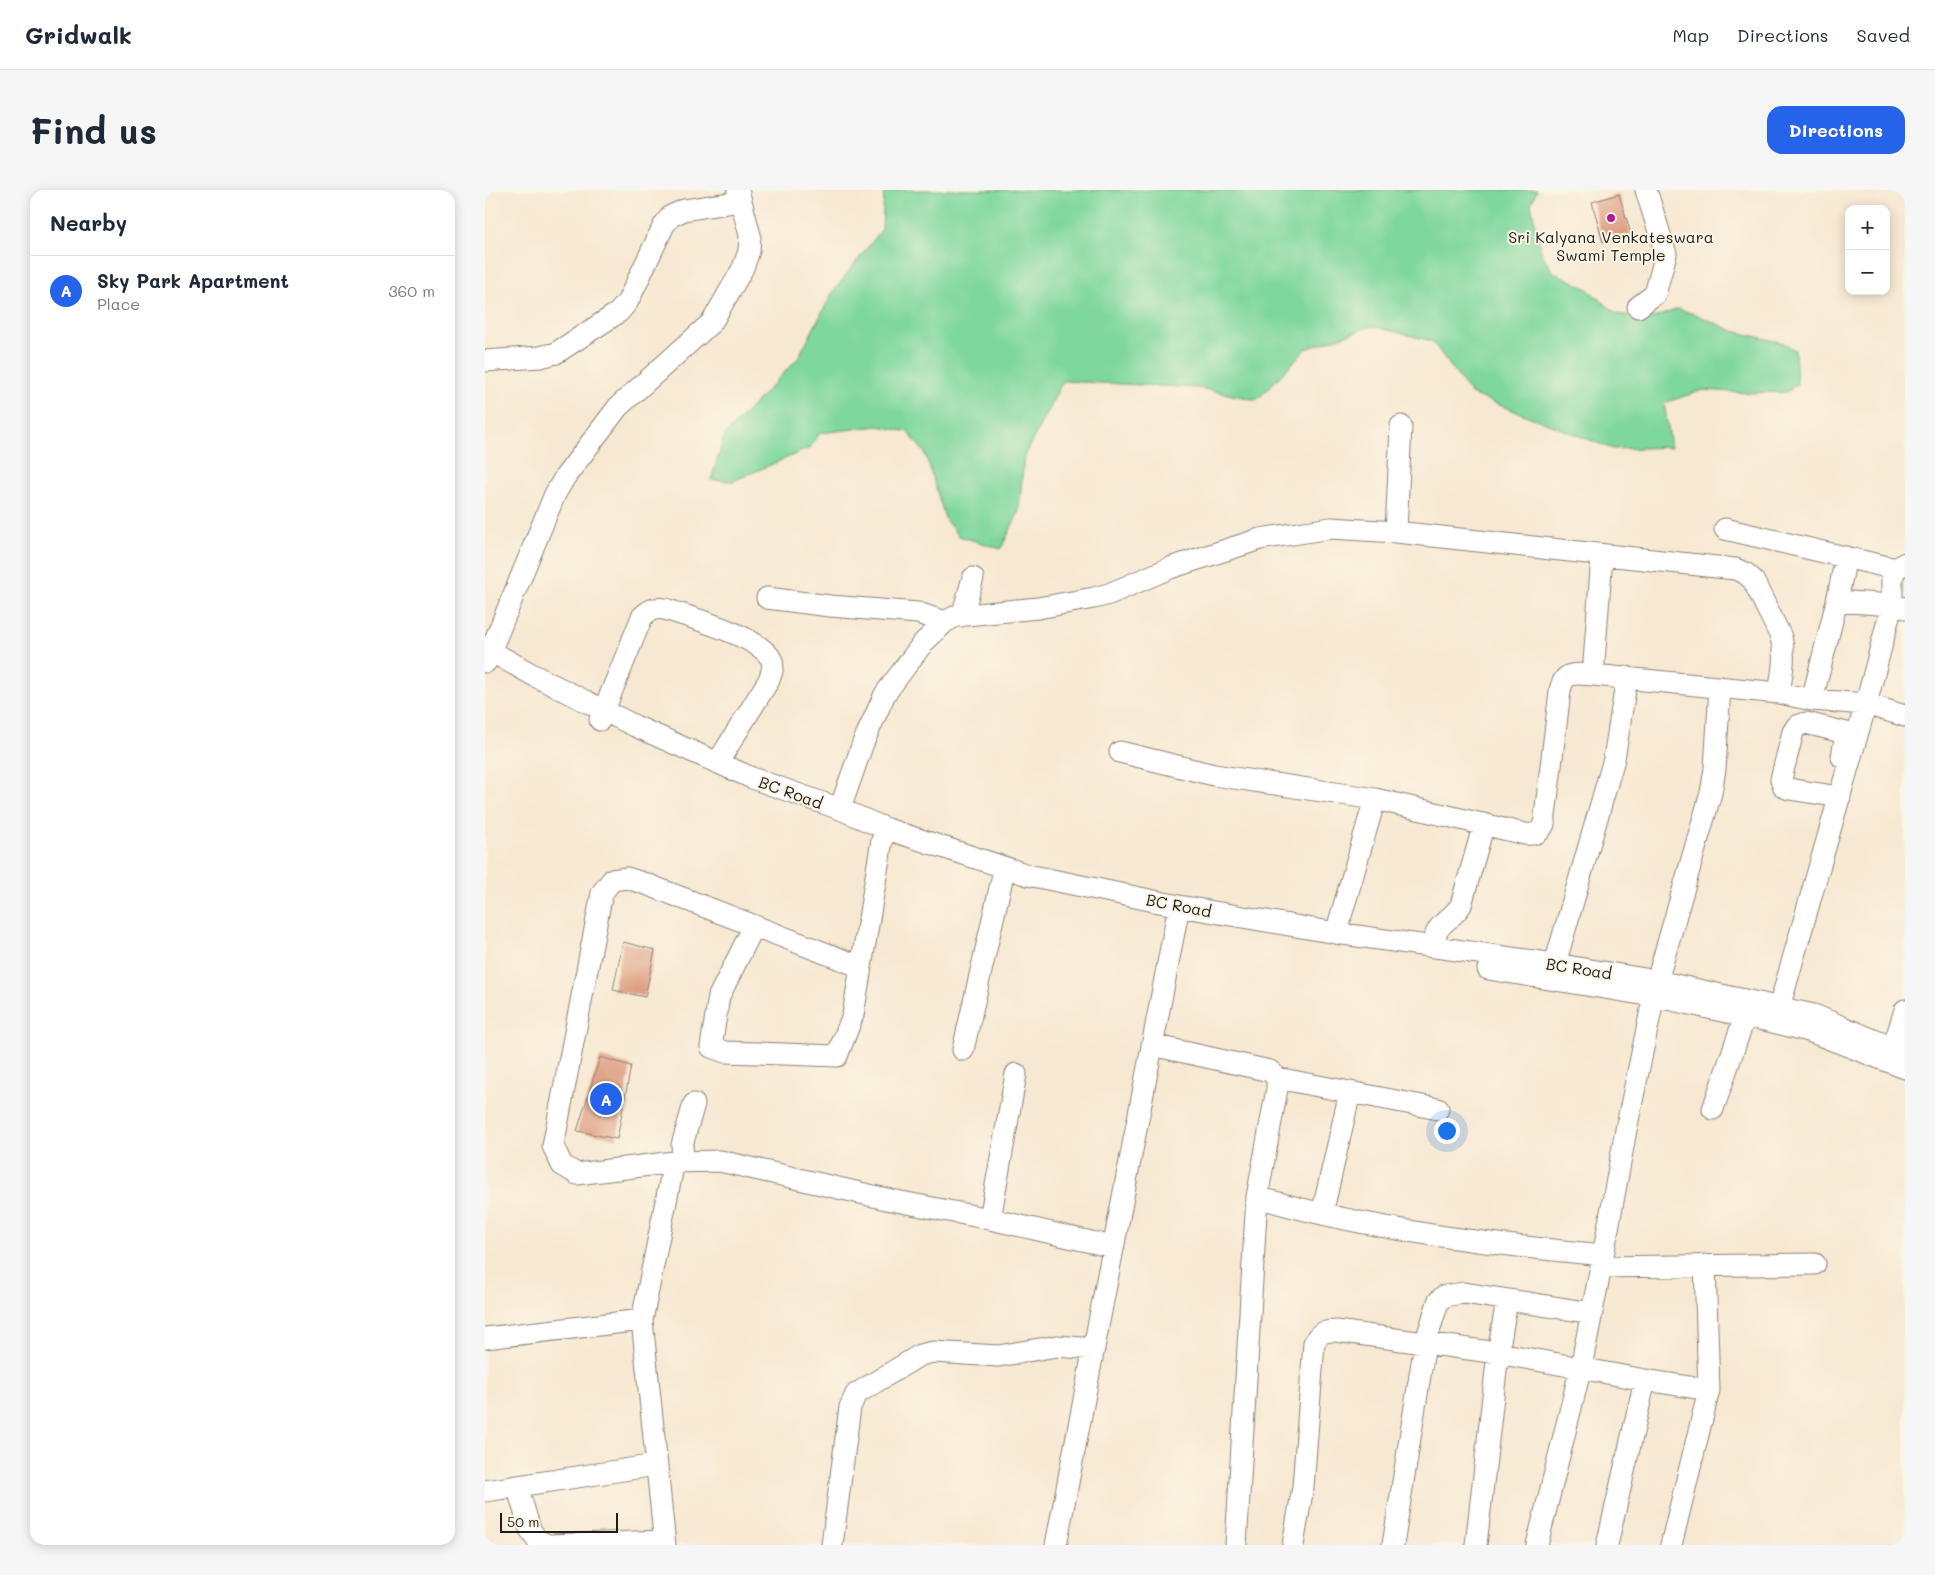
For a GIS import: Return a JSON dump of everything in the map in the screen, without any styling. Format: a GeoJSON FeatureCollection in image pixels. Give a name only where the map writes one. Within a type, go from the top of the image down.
{"type":"FeatureCollection","features":[{"type":"Feature","properties":{"kind":"street"},"geometry":{"type":"LineString","coordinates":[[1638,307],[1655,294],[1666,254],[1646,190]]}},
{"type":"Feature","properties":{"kind":"street"},"geometry":{"type":"LineString","coordinates":[[485,361],[540,357],[556,353],[619,312],[628,301],[664,225],[671,216],[684,210],[739,196],[750,235],[749,251],[743,268],[712,322],[618,407],[565,476],[555,494],[487,656]]}},
{"type":"Feature","properties":{"kind":"street"},"geometry":{"type":"LineString","coordinates":[[1396,532],[1401,426]]}},
{"type":"Feature","properties":{"kind":"street"},"geometry":{"type":"LineString","coordinates":[[767,598],[830,606],[918,613],[953,619],[1038,608],[1094,598],[1109,594],[1170,568],[1261,539],[1331,528],[1396,532],[1601,556],[1735,569],[1745,573],[1753,580],[1783,645],[1784,662],[1779,693]]}},
{"type":"Feature","properties":{"kind":"street"},"geometry":{"type":"LineString","coordinates":[[1725,529],[1846,557],[1900,566],[1892,578],[1898,607],[1845,764],[1776,1015]]}},
{"type":"Feature","properties":{"kind":"street"},"geometry":{"type":"LineString","coordinates":[[1593,675],[1601,556]]}},
{"type":"Feature","properties":{"kind":"street"},"geometry":{"type":"LineString","coordinates":[[1812,700],[1846,557]]}},
{"type":"Feature","properties":{"kind":"street"},"geometry":{"type":"LineString","coordinates":[[840,810],[863,743],[885,694],[923,643],[953,619],[973,578]]}},
{"type":"Feature","properties":{"kind":"street"},"geometry":{"type":"LineString","coordinates":[[1837,601],[1898,607]]}},
{"type":"Feature","properties":{"kind":"street"},"geometry":{"type":"LineString","coordinates":[[602,715],[642,617],[648,611],[665,608],[731,631],[767,653],[773,663],[769,680],[718,762]]}},
{"type":"Feature","properties":{"kind":"street","name":"BC Road"},"geometry":{"type":"LineString","coordinates":[[487,656],[529,687],[718,762],[752,778],[840,810],[885,834],[907,850],[1002,879],[1088,902],[1178,912],[1555,964],[1776,1015],[1809,1031],[1905,1068]]}},
{"type":"Feature","properties":{"kind":"street"},"geometry":{"type":"LineString","coordinates":[[1120,752],[1214,775],[1375,799],[1534,835],[1541,831],[1544,824],[1561,682],[1566,676],[1574,674],[1627,677],[1779,693],[1812,700],[1866,704],[1905,716]]}},
{"type":"Feature","properties":{"kind":"street"},"geometry":{"type":"LineString","coordinates":[[1555,964],[1614,759],[1627,677]]}},
{"type":"Feature","properties":{"kind":"street"},"geometry":{"type":"LineString","coordinates":[[1537,1545],[1581,1368],[1625,1130],[1655,988],[1711,793],[1715,769],[1720,687]]}},
{"type":"Feature","properties":{"kind":"street","name":"BC Road"},"geometry":{"type":"LineString","coordinates":[[602,715],[749,791],[885,834],[1028,875],[1178,912],[1655,988],[1745,1016],[1814,1015],[1899,1050]]}},
{"type":"Feature","properties":{"kind":"street"},"geometry":{"type":"LineString","coordinates":[[1836,796],[1784,787],[1781,779],[1793,732],[1797,726],[1807,723],[1846,733],[1845,764]]}},
{"type":"Feature","properties":{"kind":"street"},"geometry":{"type":"LineString","coordinates":[[1336,933],[1375,799]]}},
{"type":"Feature","properties":{"kind":"street"},"geometry":{"type":"LineString","coordinates":[[1432,947],[1441,926],[1456,913],[1461,905],[1484,824]]}},
{"type":"Feature","properties":{"kind":"street"},"geometry":{"type":"LineString","coordinates":[[754,926],[719,996],[711,1047],[725,1052],[837,1056],[853,1015],[885,834]]}},
{"type":"Feature","properties":{"kind":"street"},"geometry":{"type":"LineString","coordinates":[[861,967],[647,884],[627,878],[613,880],[602,893],[553,1146],[562,1165],[577,1174],[674,1162],[720,1161],[891,1200],[990,1219],[1113,1247]]}},
{"type":"Feature","properties":{"kind":"street"},"geometry":{"type":"LineString","coordinates":[[963,1050],[1002,879]]}},
{"type":"Feature","properties":{"kind":"street"},"geometry":{"type":"LineString","coordinates":[[1055,1545],[1178,912]]}},
{"type":"Feature","properties":{"kind":"street"},"geometry":{"type":"LineString","coordinates":[[1899,1050],[1905,1010]]}},
{"type":"Feature","properties":{"kind":"street"},"geometry":{"type":"LineString","coordinates":[[1713,1109],[1745,1016]]}},
{"type":"Feature","properties":{"kind":"street"},"geometry":{"type":"LineString","coordinates":[[1152,1045],[1270,1071],[1277,1078],[1438,1109]]}},
{"type":"Feature","properties":{"kind":"street"},"geometry":{"type":"LineString","coordinates":[[990,1219],[1016,1074]]}},
{"type":"Feature","properties":{"kind":"street"},"geometry":{"type":"LineString","coordinates":[[1236,1545],[1257,1197],[1277,1089],[1277,1078]]}},
{"type":"Feature","properties":{"kind":"street"},"geometry":{"type":"LineString","coordinates":[[1322,1214],[1350,1092]]}},
{"type":"Feature","properties":{"kind":"street"},"geometry":{"type":"LineString","coordinates":[[517,1486],[530,1530],[537,1540],[548,1545],[665,1543],[642,1320],[674,1162],[683,1157],[682,1145],[694,1104]]}},
{"type":"Feature","properties":{"kind":"street"},"geometry":{"type":"LineString","coordinates":[[1257,1197],[1322,1214],[1397,1230],[1602,1261],[1705,1265],[1815,1264]]}},
{"type":"Feature","properties":{"kind":"street"},"geometry":{"type":"LineString","coordinates":[[1671,1545],[1709,1390],[1705,1265]]}},
{"type":"Feature","properties":{"kind":"street"},"geometry":{"type":"LineString","coordinates":[[1393,1545],[1425,1344],[1438,1302],[1444,1296],[1465,1293],[1592,1313]]}},
{"type":"Feature","properties":{"kind":"street"},"geometry":{"type":"LineString","coordinates":[[1476,1545],[1498,1353],[1507,1300]]}},
{"type":"Feature","properties":{"kind":"street"},"geometry":{"type":"LineString","coordinates":[[485,1338],[642,1320]]}},
{"type":"Feature","properties":{"kind":"street"},"geometry":{"type":"LineString","coordinates":[[1293,1545],[1301,1503],[1314,1343],[1318,1335],[1325,1331],[1498,1353],[1709,1390]]}},
{"type":"Feature","properties":{"kind":"street"},"geometry":{"type":"LineString","coordinates":[[832,1545],[850,1407],[856,1394],[920,1355],[933,1352],[998,1356],[1057,1346],[1093,1349]]}},
{"type":"Feature","properties":{"kind":"street"},"geometry":{"type":"LineString","coordinates":[[1607,1545],[1645,1380]]}},
{"type":"Feature","properties":{"kind":"street"},"geometry":{"type":"LineString","coordinates":[[485,1491],[656,1465]]}},
{"type":"Feature","properties":{"kind":"green space"},"geometry":{"type":"Polygon","coordinates":[[[884,190],[1537,190],[1531,204],[1541,252],[1552,271],[1586,288],[1617,314],[1653,318],[1678,309],[1733,331],[1784,343],[1795,350],[1797,384],[1787,392],[1747,393],[1703,390],[1664,403],[1671,447],[1613,449],[1471,394],[1432,341],[1372,326],[1306,349],[1257,400],[1199,388],[1063,381],[1024,456],[1019,511],[1001,549],[959,536],[946,521],[925,453],[908,432],[878,426],[820,433],[810,448],[733,481],[711,480],[725,435],[798,358],[833,292],[882,229],[884,190]]]}},
{"type":"Feature","properties":{"kind":"building","name":"Sri Kalyana Venkateswara Swami Temple"},"geometry":{"type":"Polygon","coordinates":[[[1619,194],[1631,234],[1603,242],[1592,202],[1619,194]]]}},
{"type":"Feature","properties":{"kind":"building"},"geometry":{"type":"Polygon","coordinates":[[[623,942],[655,950],[645,997],[613,990],[623,942]]]}},
{"type":"Feature","properties":{"kind":"building"},"geometry":{"type":"Polygon","coordinates":[[[600,1057],[631,1066],[617,1139],[577,1131],[600,1057]]]}},
{"type":"Feature","properties":{"kind":"place","name":"Sri Kalyana Venkateswara Swami Temple"},"geometry":{"type":"Point","coordinates":[1611,218]}},
{"type":"Feature","properties":{"kind":"place","name":"Sky Park Apartment"},"geometry":{"type":"Point","coordinates":[606,1099]}}]}
